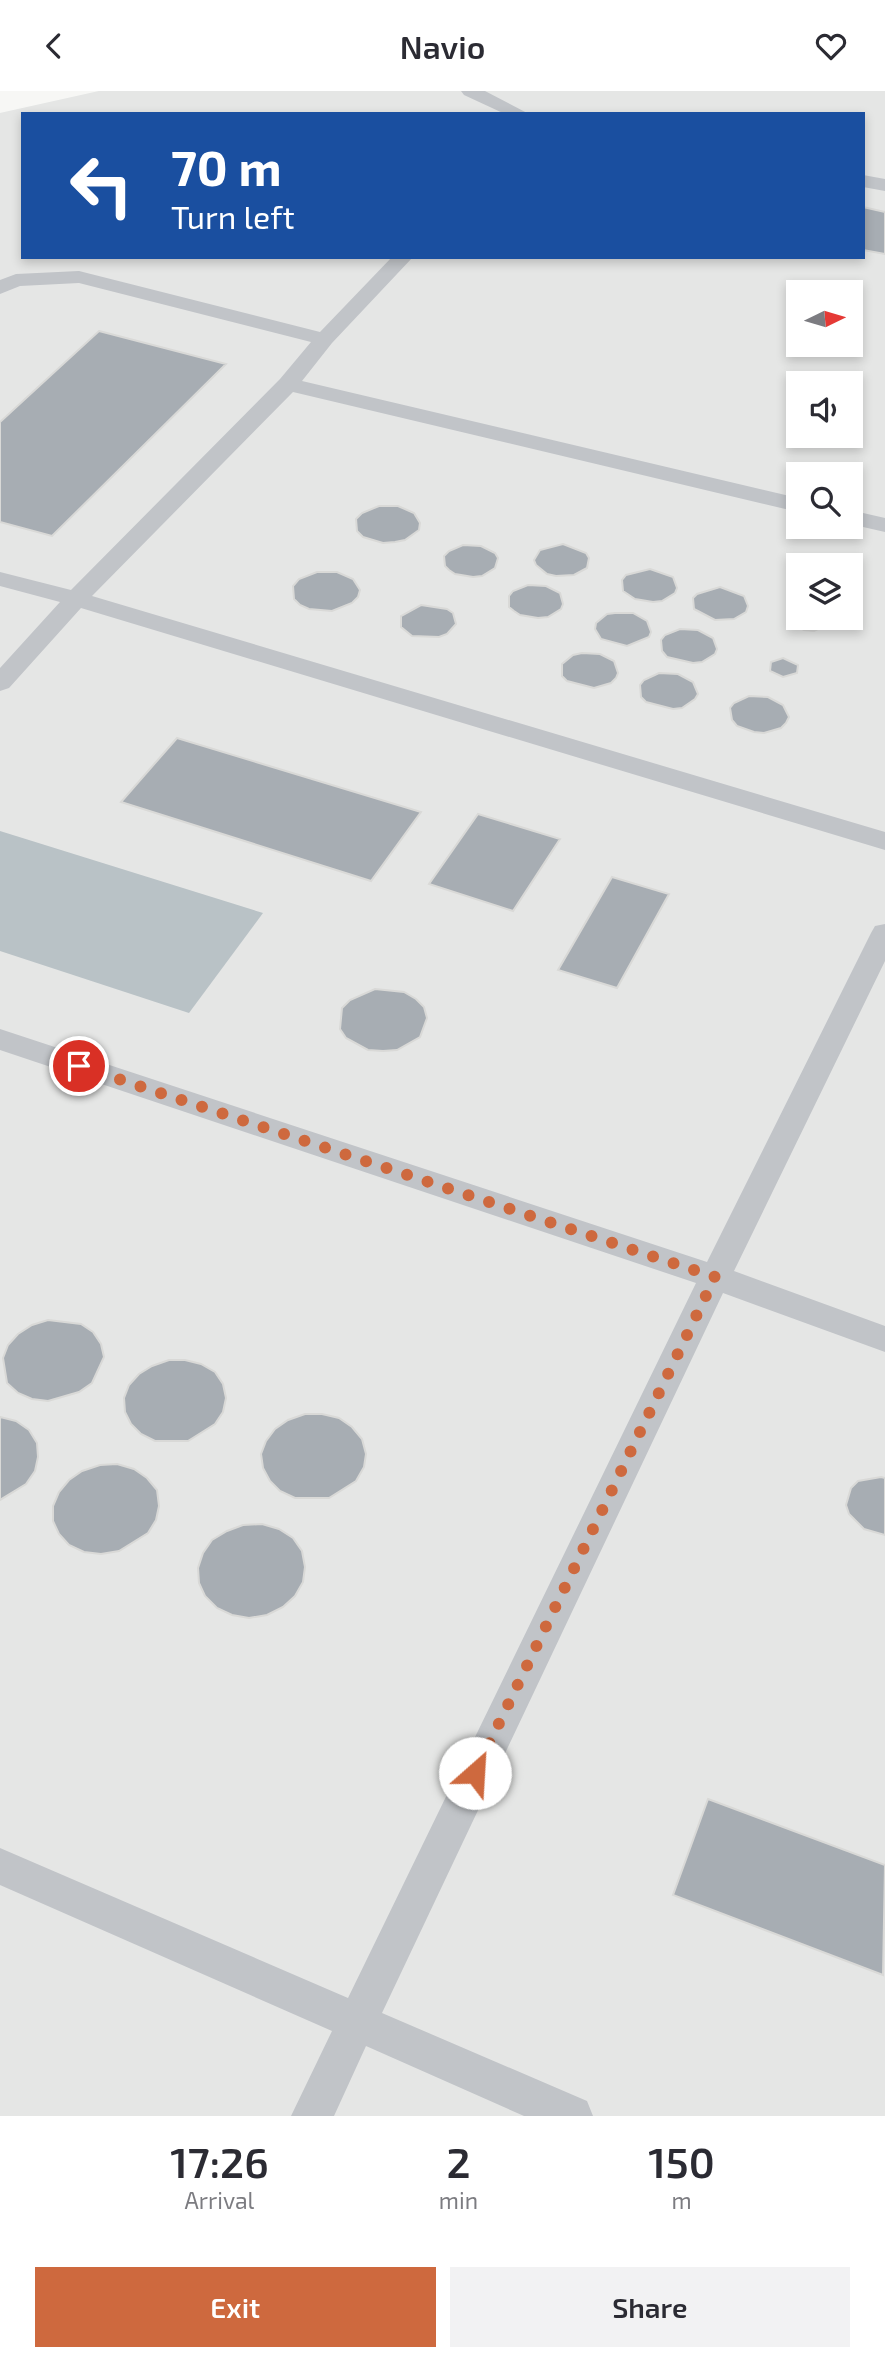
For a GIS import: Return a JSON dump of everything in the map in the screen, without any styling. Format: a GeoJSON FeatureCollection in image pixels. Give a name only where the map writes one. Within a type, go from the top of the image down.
{"type":"FeatureCollection","features":[{"type":"Feature","properties":{"kind":"lane"},"geometry":{"type":"LineString","coordinates":[[470,91],[516,112]]}},
{"type":"Feature","properties":{"kind":"lane"},"geometry":{"type":"LineString","coordinates":[[865,181],[885,185]]}},
{"type":"Feature","properties":{"kind":"lane"},"geometry":{"type":"LineString","coordinates":[[0,683],[76,599],[288,384],[325,339],[401,259]]}},
{"type":"Feature","properties":{"kind":"lane"},"geometry":{"type":"LineString","coordinates":[[0,288],[16,280],[79,277],[325,339]]}},
{"type":"Feature","properties":{"kind":"lane"},"geometry":{"type":"LineString","coordinates":[[288,384],[786,502]]}},
{"type":"Feature","properties":{"kind":"lane"},"geometry":{"type":"LineString","coordinates":[[863,520],[885,525]]}},
{"type":"Feature","properties":{"kind":"lane"},"geometry":{"type":"LineString","coordinates":[[0,579],[76,599],[885,841]]}},
{"type":"Feature","properties":{"kind":"lane"},"geometry":{"type":"LineString","coordinates":[[312,2116],[715,1277],[885,933]]}},
{"type":"Feature","properties":{"kind":"lane"},"geometry":{"type":"LineString","coordinates":[[0,1039],[715,1277],[885,1339]]}},
{"type":"Feature","properties":{"kind":"lane"},"geometry":{"type":"LineString","coordinates":[[0,1866],[572,2116]]}},
{"type":"Feature","properties":{"kind":"shaded area"},"geometry":{"type":"Polygon","coordinates":[[[99,91],[885,91],[885,2116],[0,2116],[0,113],[99,91]]]}},
{"type":"Feature","properties":{"kind":"shaded area"},"geometry":{"type":"Polygon","coordinates":[[[0,831],[263,913],[189,1013],[0,951],[0,831]]]}},
{"type":"Feature","properties":{"kind":"building"},"geometry":{"type":"Polygon","coordinates":[[[865,207],[885,212],[885,254],[865,250],[865,207]]]}},
{"type":"Feature","properties":{"kind":"building"},"geometry":{"type":"Polygon","coordinates":[[[99,331],[226,364],[52,536],[0,522],[0,422],[99,331]]]}},
{"type":"Feature","properties":{"kind":"building"},"geometry":{"type":"Polygon","coordinates":[[[379,506],[398,506],[414,513],[420,523],[419,530],[405,540],[395,542],[383,543],[363,537],[357,531],[356,519],[362,513],[379,506]]]}},
{"type":"Feature","properties":{"kind":"building"},"geometry":{"type":"Polygon","coordinates":[[[563,544],[586,553],[589,558],[587,568],[574,575],[556,576],[547,574],[536,565],[534,560],[540,550],[563,544]]]}},
{"type":"Feature","properties":{"kind":"building"},"geometry":{"type":"Polygon","coordinates":[[[463,545],[481,546],[495,553],[498,558],[495,568],[482,576],[473,577],[455,574],[449,570],[445,566],[444,556],[463,545]]]}},
{"type":"Feature","properties":{"kind":"building"},"geometry":{"type":"Polygon","coordinates":[[[650,569],[673,577],[677,588],[675,593],[662,601],[653,602],[635,599],[623,591],[622,580],[626,575],[650,569]]]}},
{"type":"Feature","properties":{"kind":"building"},"geometry":{"type":"Polygon","coordinates":[[[317,572],[337,572],[353,579],[360,590],[358,597],[352,603],[332,611],[309,609],[300,605],[294,599],[293,586],[299,579],[317,572]]]}},
{"type":"Feature","properties":{"kind":"building"},"geometry":{"type":"Polygon","coordinates":[[[528,585],[546,586],[560,593],[563,604],[561,609],[548,617],[538,618],[520,615],[514,611],[509,607],[509,596],[513,591],[528,585]]]}},
{"type":"Feature","properties":{"kind":"building"},"geometry":{"type":"Polygon","coordinates":[[[720,587],[744,596],[748,606],[746,612],[734,619],[715,620],[694,609],[693,598],[697,594],[720,587]]]}},
{"type":"Feature","properties":{"kind":"building"},"geometry":{"type":"Polygon","coordinates":[[[421,605],[447,609],[453,613],[456,624],[447,634],[439,637],[412,636],[401,627],[401,616],[421,605]]]}},
{"type":"Feature","properties":{"kind":"building"},"geometry":{"type":"Polygon","coordinates":[[[633,613],[647,621],[651,632],[649,637],[627,646],[601,639],[595,629],[596,623],[607,614],[633,613]]]}},
{"type":"Feature","properties":{"kind":"building"},"geometry":{"type":"Polygon","coordinates":[[[680,629],[698,630],[713,638],[717,649],[715,654],[702,662],[693,663],[667,657],[662,651],[661,640],[665,635],[680,629]]]}},
{"type":"Feature","properties":{"kind":"building"},"geometry":{"type":"Polygon","coordinates":[[[600,654],[614,661],[618,673],[616,678],[611,683],[594,688],[567,681],[562,676],[562,664],[573,655],[600,654]]]}},
{"type":"Feature","properties":{"kind":"building"},"geometry":{"type":"Polygon","coordinates":[[[783,658],[798,665],[797,673],[783,677],[770,671],[771,662],[783,658]]]}},
{"type":"Feature","properties":{"kind":"building"},"geometry":{"type":"Polygon","coordinates":[[[659,673],[678,674],[693,682],[698,694],[695,699],[682,708],[673,709],[646,702],[641,697],[640,685],[659,673]]]}},
{"type":"Feature","properties":{"kind":"building"},"geometry":{"type":"Polygon","coordinates":[[[749,696],[768,697],[783,705],[789,717],[786,723],[781,728],[764,733],[737,726],[732,720],[730,708],[749,696]]]}},
{"type":"Feature","properties":{"kind":"building"},"geometry":{"type":"Polygon","coordinates":[[[177,738],[421,812],[371,881],[121,802],[177,738]]]}},
{"type":"Feature","properties":{"kind":"building"},"geometry":{"type":"Polygon","coordinates":[[[478,814],[560,839],[513,911],[429,884],[478,814]]]}},
{"type":"Feature","properties":{"kind":"building"},"geometry":{"type":"Polygon","coordinates":[[[612,877],[669,894],[617,988],[558,970],[612,877]]]}},
{"type":"Feature","properties":{"kind":"building"},"geometry":{"type":"Polygon","coordinates":[[[375,989],[404,992],[424,1007],[427,1018],[420,1037],[397,1050],[383,1051],[368,1050],[346,1038],[340,1029],[342,1008],[350,1000],[375,989]]]}},
{"type":"Feature","properties":{"kind":"building"},"geometry":{"type":"Polygon","coordinates":[[[48,1320],[81,1324],[93,1332],[101,1344],[104,1357],[92,1383],[79,1392],[48,1401],[32,1399],[18,1393],[7,1383],[3,1358],[8,1345],[18,1334],[32,1325],[48,1320]]]}},
{"type":"Feature","properties":{"kind":"building"},"geometry":{"type":"Polygon","coordinates":[[[169,1360],[201,1364],[215,1372],[223,1384],[226,1398],[223,1412],[215,1424],[188,1441],[155,1441],[141,1434],[131,1424],[125,1412],[124,1398],[129,1385],[139,1374],[169,1360]]]}},
{"type":"Feature","properties":{"kind":"building"},"geometry":{"type":"Polygon","coordinates":[[[305,1414],[339,1418],[352,1427],[362,1439],[366,1454],[364,1467],[356,1481],[329,1498],[295,1498],[280,1491],[263,1468],[261,1454],[275,1429],[288,1420],[305,1414]]]}},
{"type":"Feature","properties":{"kind":"building"},"geometry":{"type":"Polygon","coordinates":[[[0,1417],[16,1421],[29,1430],[37,1443],[38,1457],[35,1471],[26,1484],[0,1500],[0,1417]]]}},
{"type":"Feature","properties":{"kind":"building"},"geometry":{"type":"Polygon","coordinates":[[[117,1464],[134,1469],[147,1478],[157,1490],[159,1506],[156,1520],[148,1533],[119,1551],[101,1554],[84,1552],[69,1545],[59,1534],[53,1521],[53,1506],[59,1492],[69,1480],[82,1471],[100,1465],[117,1464]]]}},
{"type":"Feature","properties":{"kind":"building"},"geometry":{"type":"Polygon","coordinates":[[[885,1478],[885,1535],[864,1529],[849,1514],[846,1505],[851,1488],[858,1481],[885,1478]]]}},
{"type":"Feature","properties":{"kind":"building"},"geometry":{"type":"Polygon","coordinates":[[[262,1524],[279,1529],[293,1538],[302,1551],[305,1567],[303,1582],[295,1596],[283,1607],[267,1615],[249,1618],[232,1615],[217,1608],[205,1596],[199,1583],[198,1568],[203,1553],[212,1540],[243,1525],[262,1524]]]}},
{"type":"Feature","properties":{"kind":"building"},"geometry":{"type":"Polygon","coordinates":[[[708,1799],[885,1865],[883,1975],[673,1895],[708,1799]]]}},
{"type":"Feature","properties":{"kind":"route"},"geometry":{"type":"LineString","coordinates":[[79,1066],[715,1277],[475,1773]]}}]}
